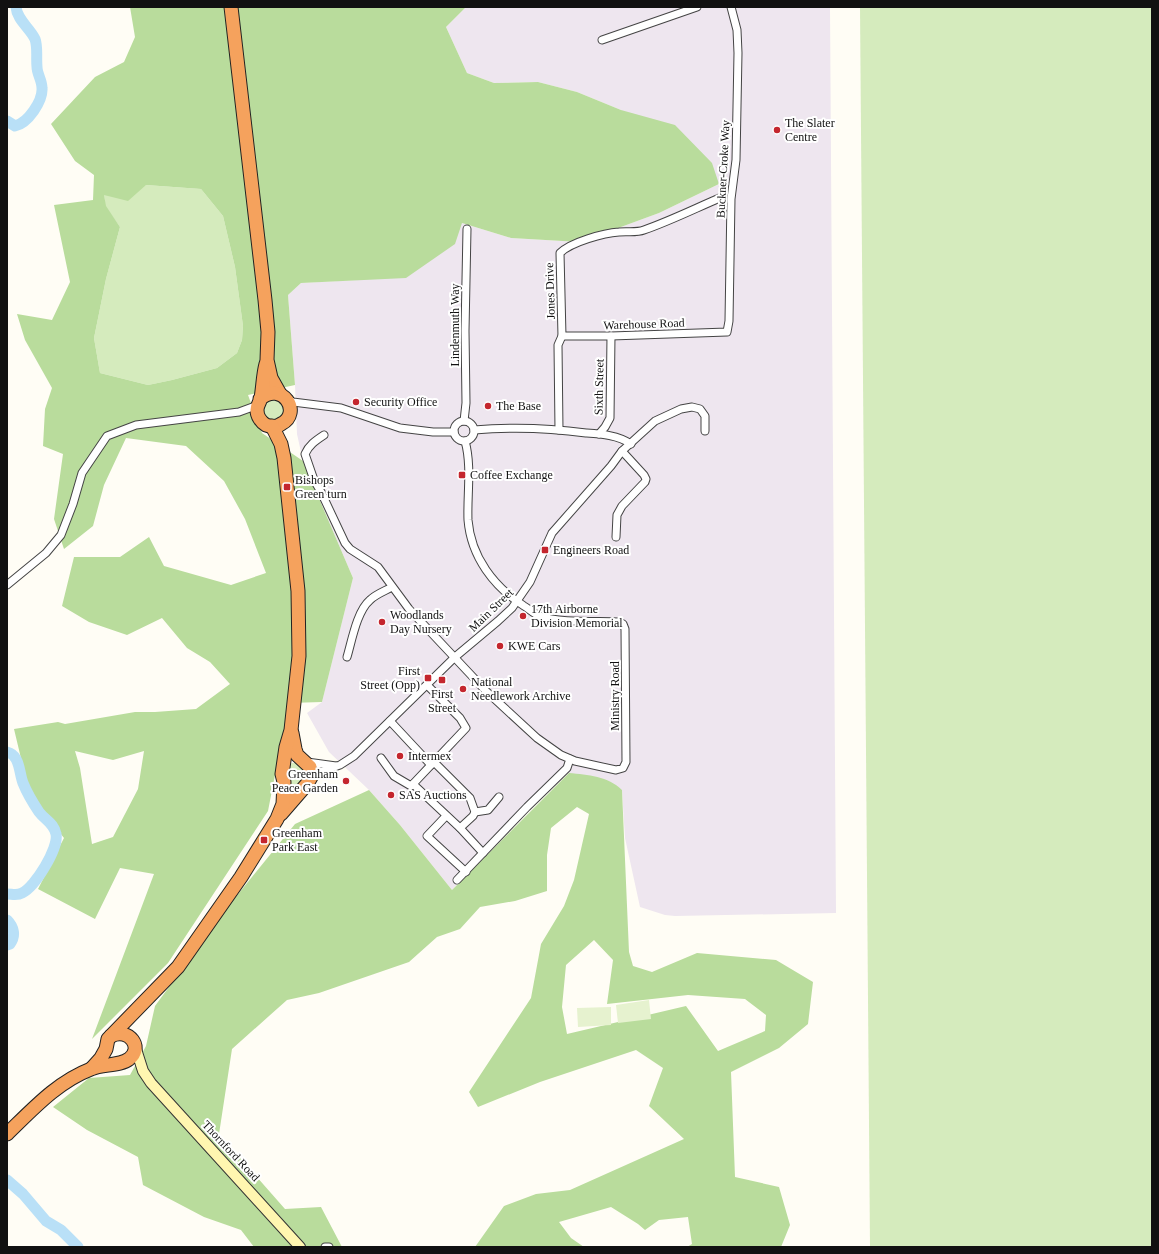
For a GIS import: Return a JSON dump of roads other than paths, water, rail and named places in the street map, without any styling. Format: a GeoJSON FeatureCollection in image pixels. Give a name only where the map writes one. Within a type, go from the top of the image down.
{"type":"FeatureCollection","features":[{"type":"Feature","properties":{"kind":"highway"},"geometry":{"type":"LineString","coordinates":[[231,7],[268,332],[267,360],[259,407],[262,422],[272,426],[280,425],[286,406]]}},
{"type":"Feature","properties":{"kind":"highway"},"geometry":{"type":"LineString","coordinates":[[267,360],[271,378],[286,406],[284,458]]}},
{"type":"Feature","properties":{"kind":"highway"},"geometry":{"type":"LineString","coordinates":[[259,407],[268,394],[286,406]]}},
{"type":"Feature","properties":{"kind":"highway"},"geometry":{"type":"LineString","coordinates":[[122,1062],[112,1059],[107,1054],[106,1044],[111,1036],[178,967],[241,877],[277,818],[283,804],[283,776],[291,730],[298,668],[299,612],[284,458],[281,444],[272,426]]}},
{"type":"Feature","properties":{"kind":"highway"},"geometry":{"type":"LineString","coordinates":[[291,730],[295,749],[302,760]]}},
{"type":"Feature","properties":{"kind":"highway"},"geometry":{"type":"LineString","coordinates":[[277,818],[308,782],[311,772],[307,763],[302,760],[297,759],[288,762],[283,776],[288,786],[298,788],[308,782]]}},
{"type":"Feature","properties":{"kind":"highway"},"geometry":{"type":"LineString","coordinates":[[7,1134],[53,1091],[71,1078],[92,1068],[122,1062],[130,1058],[134,1054],[133,1041],[137,1018],[147,1000]]}},
{"type":"Feature","properties":{"kind":"highway"},"geometry":{"type":"LineString","coordinates":[[111,1036],[116,1033],[122,1033],[133,1041]]}},
{"type":"Feature","properties":{"kind":"highway"},"geometry":{"type":"LineString","coordinates":[[92,1068],[101,1058],[106,1049]]}},
{"type":"Feature","properties":{"kind":"street"},"geometry":{"type":"LineString","coordinates":[[602,40],[697,7]]}},
{"type":"Feature","properties":{"kind":"street","name":"Buckner-Croke Way"},"geometry":{"type":"LineString","coordinates":[[727,332],[729,321],[731,199],[736,158],[738,53],[737,30],[731,7]]}},
{"type":"Feature","properties":{"kind":"street","name":"Jones Drive"},"geometry":{"type":"LineString","coordinates":[[560,430],[558,346],[562,336],[560,253],[564,249],[576,243],[612,233],[642,231],[722,197]]}},
{"type":"Feature","properties":{"kind":"street","name":"Lindenmuth Way"},"geometry":{"type":"LineString","coordinates":[[464,421],[466,403],[465,331],[467,228]]}},
{"type":"Feature","properties":{"kind":"street","name":"Warehouse Road"},"geometry":{"type":"LineString","coordinates":[[562,336],[727,332]]}},
{"type":"Feature","properties":{"kind":"street","name":"Sixth Street"},"geometry":{"type":"LineString","coordinates":[[599,434],[610,418],[611,336]]}},
{"type":"Feature","properties":{"kind":"street"},"geometry":{"type":"LineString","coordinates":[[286,406],[293,402],[341,408],[400,428],[433,432],[454,432]]}},
{"type":"Feature","properties":{"kind":"street"},"geometry":{"type":"LineString","coordinates":[[286,406],[310,404]]}},
{"type":"Feature","properties":{"kind":"street"},"geometry":{"type":"LineString","coordinates":[[7,584],[46,553],[61,535],[73,504],[82,473],[107,436],[136,425],[239,412],[259,407]]}},
{"type":"Feature","properties":{"kind":"street"},"geometry":{"type":"LineString","coordinates":[[239,412],[259,407]]}},
{"type":"Feature","properties":{"kind":"street","name":"Main Street"},"geometry":{"type":"LineString","coordinates":[[308,782],[320,772],[340,765],[354,756],[455,657],[498,621],[517,602],[530,582],[552,533],[622,452],[655,421],[692,407],[700,409],[705,416],[705,431]]}},
{"type":"Feature","properties":{"kind":"street"},"geometry":{"type":"LineString","coordinates":[[464,421],[472,425],[474,430],[472,436],[465,441],[456,437],[454,432],[456,425],[464,421]]}},
{"type":"Feature","properties":{"kind":"street"},"geometry":{"type":"LineString","coordinates":[[474,430],[560,430],[620,438],[631,444]]}},
{"type":"Feature","properties":{"kind":"street"},"geometry":{"type":"LineString","coordinates":[[324,436],[314,441],[308,447],[305,454],[314,480],[345,544],[350,549],[378,567],[392,587],[424,626],[516,720],[546,745],[570,759],[567,768],[527,807],[457,880]]}},
{"type":"Feature","properties":{"kind":"street"},"geometry":{"type":"LineString","coordinates":[[465,441],[468,463],[469,525],[474,547],[481,563],[491,578],[504,592],[517,602]]}},
{"type":"Feature","properties":{"kind":"street"},"geometry":{"type":"LineString","coordinates":[[616,537],[617,515],[622,506],[645,482],[646,479],[622,452]]}},
{"type":"Feature","properties":{"kind":"street"},"geometry":{"type":"LineString","coordinates":[[347,657],[361,612],[366,604],[371,598],[392,587]]}},
{"type":"Feature","properties":{"kind":"street","name":"Ministry Road"},"geometry":{"type":"LineString","coordinates":[[517,602],[539,616],[551,619],[619,622],[623,624],[625,629],[626,762],[623,768],[616,770],[570,759]]}},
{"type":"Feature","properties":{"kind":"street"},"geometry":{"type":"LineString","coordinates":[[381,758],[394,776],[411,786],[432,763],[445,752],[466,728],[460,718],[428,685]]}},
{"type":"Feature","properties":{"kind":"street"},"geometry":{"type":"LineString","coordinates":[[390,721],[470,798],[475,812]]}},
{"type":"Feature","properties":{"kind":"street"},"geometry":{"type":"LineString","coordinates":[[302,760],[310,763],[336,766]]}},
{"type":"Feature","properties":{"kind":"street"},"geometry":{"type":"LineString","coordinates":[[413,784],[460,828],[483,853]]}},
{"type":"Feature","properties":{"kind":"street"},"geometry":{"type":"LineString","coordinates":[[460,828],[475,812],[488,810],[499,797]]}},
{"type":"Feature","properties":{"kind":"street"},"geometry":{"type":"LineString","coordinates":[[446,816],[428,836],[466,872]]}},
{"type":"Feature","properties":{"kind":"street","name":"Thornford Road"},"geometry":{"type":"LineString","coordinates":[[133,1041],[143,1071],[155,1087],[300,1247]]}},
{"type":"Feature","properties":{"kind":"street","name":"Thornford Road"},"geometry":{"type":"LineString","coordinates":[[122,1062],[133,1065],[143,1071]]}},
{"type":"Feature","properties":{"kind":"waterway"},"geometry":{"type":"LineString","coordinates":[[7,121],[15,126],[25,121],[34,111],[42,93],[42,85],[37,70],[35,39],[21,20],[16,7]]}},
{"type":"Feature","properties":{"kind":"waterway"},"geometry":{"type":"LineString","coordinates":[[7,752],[12,754],[15,758],[28,794],[41,815],[53,827],[56,834],[54,848],[50,857],[33,883],[20,894],[7,894]]}},
{"type":"Feature","properties":{"kind":"waterway"},"geometry":{"type":"LineString","coordinates":[[7,920],[13,929],[14,935],[10,944],[7,945]]}},
{"type":"Feature","properties":{"kind":"waterway"},"geometry":{"type":"LineString","coordinates":[[7,1180],[23,1194],[46,1221],[61,1230],[78,1247]]}},
{"type":"Feature","properties":{"kind":"place","name":"The Slater Centre"},"geometry":{"type":"Point","coordinates":[777,130]}},
{"type":"Feature","properties":{"kind":"place","name":"Security Office"},"geometry":{"type":"Point","coordinates":[356,402]}},
{"type":"Feature","properties":{"kind":"place","name":"The Base"},"geometry":{"type":"Point","coordinates":[488,406]}},
{"type":"Feature","properties":{"kind":"place","name":"Coffee Exchange"},"geometry":{"type":"Point","coordinates":[462,475]}},
{"type":"Feature","properties":{"kind":"place","name":"Bishops Green turn"},"geometry":{"type":"Point","coordinates":[287,487]}},
{"type":"Feature","properties":{"kind":"place","name":"Engineers Road"},"geometry":{"type":"Point","coordinates":[545,550]}},
{"type":"Feature","properties":{"kind":"place","name":"17th Airborne Division Memorial"},"geometry":{"type":"Point","coordinates":[523,616]}},
{"type":"Feature","properties":{"kind":"place","name":"Woodlands Day Nursery"},"geometry":{"type":"Point","coordinates":[382,622]}},
{"type":"Feature","properties":{"kind":"place","name":"KWE Cars"},"geometry":{"type":"Point","coordinates":[500,646]}},
{"type":"Feature","properties":{"kind":"place","name":"First Street (Opp)"},"geometry":{"type":"Point","coordinates":[428,678]}},
{"type":"Feature","properties":{"kind":"place","name":"First Street"},"geometry":{"type":"Point","coordinates":[442,680]}},
{"type":"Feature","properties":{"kind":"place","name":"National Needlework Archive"},"geometry":{"type":"Point","coordinates":[463,689]}},
{"type":"Feature","properties":{"kind":"place","name":"Intermex"},"geometry":{"type":"Point","coordinates":[400,756]}},
{"type":"Feature","properties":{"kind":"place","name":"Greenham Peace Garden"},"geometry":{"type":"Point","coordinates":[346,781]}},
{"type":"Feature","properties":{"kind":"place","name":"SAS Auctions"},"geometry":{"type":"Point","coordinates":[391,795]}},
{"type":"Feature","properties":{"kind":"place","name":"Greenham Park East"},"geometry":{"type":"Point","coordinates":[264,840]}}]}
